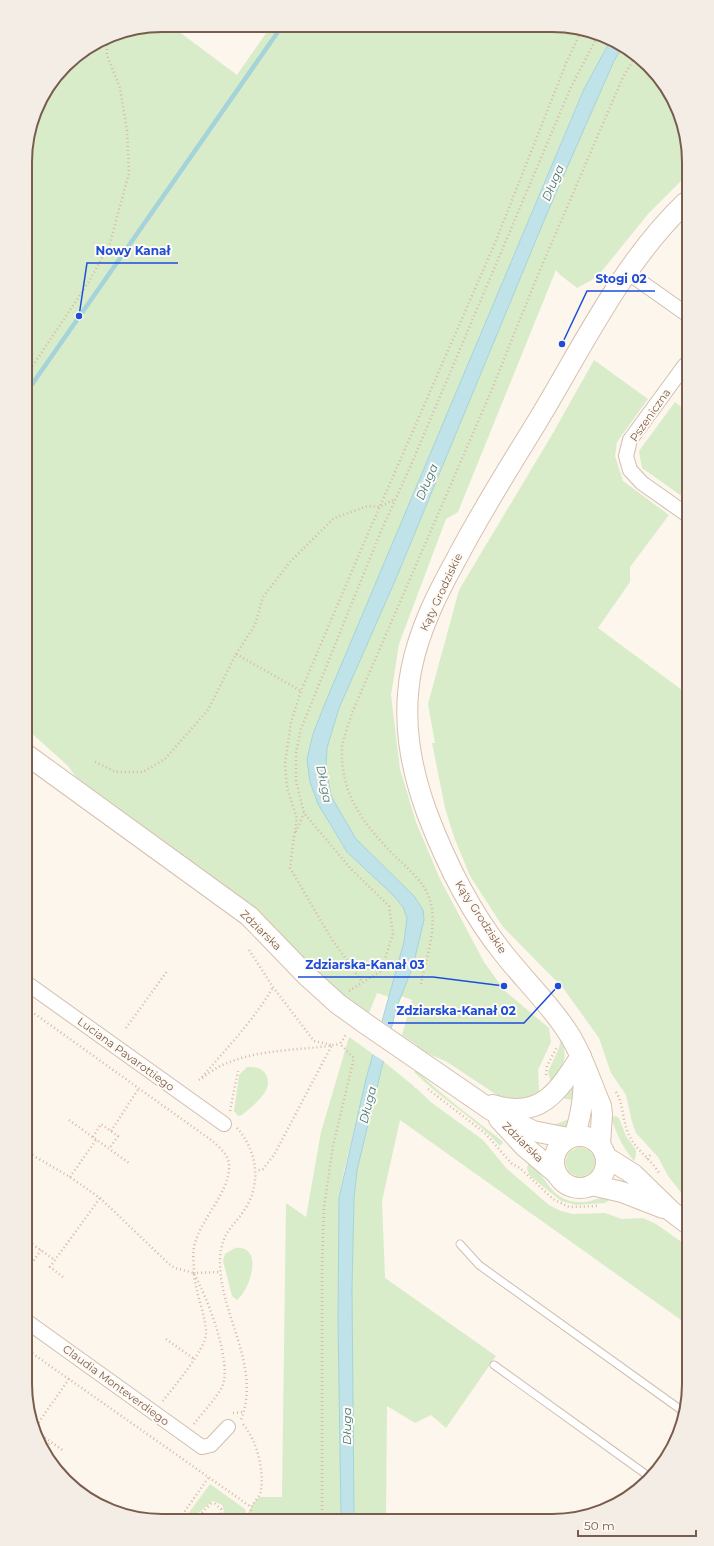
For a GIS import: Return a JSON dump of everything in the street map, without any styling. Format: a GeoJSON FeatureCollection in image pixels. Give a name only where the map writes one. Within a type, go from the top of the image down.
{"type":"FeatureCollection","features":[{"type":"Feature","properties":{"kind":"street","name":"Kąty Grodziskie"},"geometry":{"type":"LineString","coordinates":[[603,1151],[601,1106],[582,1062],[562,1023],[493,939],[465,896],[446,858],[423,801],[410,757],[407,724],[409,689],[415,654],[425,620],[449,571],[480,514],[538,420],[598,317],[627,272],[663,225],[682,205]]}},
{"type":"Feature","properties":{"kind":"street"},"geometry":{"type":"LineString","coordinates":[[627,272],[682,311]]}},
{"type":"Feature","properties":{"kind":"street","name":"Pszeniczna"},"geometry":{"type":"LineString","coordinates":[[682,369],[630,440],[626,456],[630,470],[642,483],[682,511]]}},
{"type":"Feature","properties":{"kind":"street","name":"Zdziarska"},"geometry":{"type":"LineString","coordinates":[[32,759],[249,916],[293,962],[338,1004],[366,1024],[483,1105],[533,1131],[571,1137]]}},
{"type":"Feature","properties":{"kind":"street","name":"Luciana Pavarottiego"},"geometry":{"type":"LineString","coordinates":[[32,987],[230,1122]]}},
{"type":"Feature","properties":{"kind":"street","name":"Kąty Grodziskie"},"geometry":{"type":"LineString","coordinates":[[571,1137],[579,1122],[584,1097],[582,1062]]}},
{"type":"Feature","properties":{"kind":"street"},"geometry":{"type":"LineString","coordinates":[[483,1105],[516,1110],[535,1106],[556,1092],[582,1062]]}},
{"type":"Feature","properties":{"kind":"street","name":"Zdziarska"},"geometry":{"type":"LineString","coordinates":[[483,1105],[524,1146],[556,1173]]}},
{"type":"Feature","properties":{"kind":"street"},"geometry":{"type":"LineString","coordinates":[[602,1114],[615,1146],[633,1174]]}},
{"type":"Feature","properties":{"kind":"street"},"geometry":{"type":"LineString","coordinates":[[670,1211],[622,1192],[592,1186],[584,1188],[568,1185],[556,1173],[554,1166],[555,1154],[562,1143],[571,1137],[588,1136],[603,1151],[633,1174],[670,1211],[682,1220]]}},
{"type":"Feature","properties":{"kind":"street"},"geometry":{"type":"LineString","coordinates":[[592,1186],[604,1174],[606,1166],[603,1151]]}},
{"type":"Feature","properties":{"kind":"street","name":"Claudia Monteverdiego"},"geometry":{"type":"LineString","coordinates":[[32,1325],[202,1447],[211,1445],[228,1427]]}},
{"type":"Feature","properties":{"kind":"lane"},"geometry":{"type":"LineString","coordinates":[[460,1244],[479,1265],[680,1409]]}},
{"type":"Feature","properties":{"kind":"lane"},"geometry":{"type":"LineString","coordinates":[[494,1365],[646,1474]]}},
{"type":"Feature","properties":{"kind":"path"},"geometry":{"type":"LineString","coordinates":[[362,982],[331,938],[290,868],[297,818],[287,788],[285,764],[291,722],[301,691],[495,243],[567,61],[579,35]]}},
{"type":"Feature","properties":{"kind":"path"},"geometry":{"type":"LineString","coordinates":[[338,1004],[349,990],[381,971],[393,934],[389,906],[350,868],[304,813],[296,780],[296,752],[300,729],[381,531],[396,499],[571,87],[596,40]]}},
{"type":"Feature","properties":{"kind":"path"},"geometry":{"type":"LineString","coordinates":[[32,367],[90,280],[110,243],[129,172],[127,131],[120,88],[107,55],[107,44]]}},
{"type":"Feature","properties":{"kind":"path"},"geometry":{"type":"LineString","coordinates":[[95,762],[116,772],[143,772],[165,759],[208,710],[236,654],[255,625],[263,596],[290,562],[334,518],[368,506],[380,507],[396,499]]}},
{"type":"Feature","properties":{"kind":"path"},"geometry":{"type":"LineString","coordinates":[[236,654],[301,691]]}},
{"type":"Feature","properties":{"kind":"path"},"geometry":{"type":"LineString","coordinates":[[294,837],[304,813]]}},
{"type":"Feature","properties":{"kind":"path"},"geometry":{"type":"LineString","coordinates":[[249,950],[273,987],[314,1041],[332,1045]]}},
{"type":"Feature","properties":{"kind":"path"},"geometry":{"type":"LineString","coordinates":[[126,1028],[168,970]]}},
{"type":"Feature","properties":{"kind":"path"},"geometry":{"type":"LineString","coordinates":[[273,987],[265,1001],[248,1024],[199,1080],[225,1064],[255,1056],[277,1051],[340,1044]]}},
{"type":"Feature","properties":{"kind":"path"},"geometry":{"type":"LineString","coordinates":[[32,1012],[212,1140],[222,1150],[229,1164],[222,1193],[207,1215],[195,1242],[195,1289],[206,1334],[202,1346],[194,1359],[158,1407]]}},
{"type":"Feature","properties":{"kind":"path"},"geometry":{"type":"LineString","coordinates":[[547,1079],[546,1070],[557,1045],[562,1023]]}},
{"type":"Feature","properties":{"kind":"path"},"geometry":{"type":"LineString","coordinates":[[340,1044],[347,1033]]}},
{"type":"Feature","properties":{"kind":"path"},"geometry":{"type":"LineString","coordinates":[[322,1514],[322,1264],[324,1207],[333,1146],[354,1058],[340,1044]]}},
{"type":"Feature","properties":{"kind":"path"},"geometry":{"type":"LineString","coordinates":[[256,1171],[263,1169],[274,1155],[332,1045]]}},
{"type":"Feature","properties":{"kind":"path"},"geometry":{"type":"LineString","coordinates":[[228,1427],[234,1432],[241,1421],[248,1397],[248,1380],[242,1350],[231,1323],[221,1272],[221,1248],[226,1235],[249,1201],[256,1171],[250,1148],[230,1122],[238,1071]]}},
{"type":"Feature","properties":{"kind":"path"},"geometry":{"type":"LineString","coordinates":[[111,1131],[139,1088]]}},
{"type":"Feature","properties":{"kind":"path"},"geometry":{"type":"LineString","coordinates":[[622,1112],[630,1138],[647,1158]]}},
{"type":"Feature","properties":{"kind":"path"},"geometry":{"type":"LineString","coordinates":[[69,1120],[129,1163]]}},
{"type":"Feature","properties":{"kind":"path"},"geometry":{"type":"LineString","coordinates":[[92,1137],[101,1124],[111,1131],[118,1136],[109,1149]]}},
{"type":"Feature","properties":{"kind":"path"},"geometry":{"type":"LineString","coordinates":[[70,1177],[96,1140]]}},
{"type":"Feature","properties":{"kind":"path"},"geometry":{"type":"LineString","coordinates":[[32,1155],[70,1177],[100,1198],[175,1268],[194,1274],[221,1272]]}},
{"type":"Feature","properties":{"kind":"path"},"geometry":{"type":"LineString","coordinates":[[63,1277],[50,1268],[100,1198]]}},
{"type":"Feature","properties":{"kind":"path"},"geometry":{"type":"LineString","coordinates":[[32,1244],[55,1260]]}},
{"type":"Feature","properties":{"kind":"path"},"geometry":{"type":"LineString","coordinates":[[32,1263],[41,1250]]}},
{"type":"Feature","properties":{"kind":"path"},"geometry":{"type":"LineString","coordinates":[[191,1430],[222,1387],[225,1376],[219,1338],[202,1287],[194,1274]]}},
{"type":"Feature","properties":{"kind":"path"},"geometry":{"type":"LineString","coordinates":[[166,1339],[194,1359]]}},
{"type":"Feature","properties":{"kind":"path"},"geometry":{"type":"LineString","coordinates":[[32,1352],[251,1507]]}},
{"type":"Feature","properties":{"kind":"path"},"geometry":{"type":"LineString","coordinates":[[38,1424],[69,1379]]}},
{"type":"Feature","properties":{"kind":"path"},"geometry":{"type":"LineString","coordinates":[[241,1421],[248,1429],[255,1443],[260,1468],[261,1493],[251,1507],[250,1514]]}},
{"type":"Feature","properties":{"kind":"path"},"geometry":{"type":"LineString","coordinates":[[43,1437],[64,1451]]}},
{"type":"Feature","properties":{"kind":"path"},"geometry":{"type":"LineString","coordinates":[[48,1445],[50,1442]]}},
{"type":"Feature","properties":{"kind":"path"},"geometry":{"type":"LineString","coordinates":[[183,1514],[209,1477]]}},
{"type":"Feature","properties":{"kind":"path"},"geometry":{"type":"LineString","coordinates":[[200,1514],[211,1504],[216,1504],[221,1509],[220,1514]]}},
{"type":"Feature","properties":{"kind":"green space"},"geometry":{"type":"Polygon","coordinates":[[[162,32],[179,32],[237,75],[267,32],[561,32],[577,34],[608,45],[584,89],[569,124],[313,734],[307,759],[328,822],[347,852],[394,896],[403,907],[407,918],[404,942],[389,997],[377,993],[369,1013],[358,1005],[356,1006],[332,988],[242,900],[76,777],[68,766],[32,734],[32,153],[36,128],[42,112],[54,90],[64,76],[76,64],[97,49],[112,42],[137,34],[162,32]]]}},
{"type":"Feature","properties":{"kind":"green space"},"geometry":{"type":"Polygon","coordinates":[[[620,51],[624,54],[644,70],[665,97],[678,128],[681,145],[682,180],[649,213],[597,277],[577,288],[556,270],[458,512],[446,519],[399,644],[391,695],[400,769],[416,822],[440,879],[484,962],[505,991],[549,1028],[551,1042],[538,1070],[539,1091],[541,1095],[521,1101],[500,1097],[447,1062],[416,1048],[417,1045],[402,1035],[412,1000],[401,996],[413,966],[424,920],[414,896],[356,839],[331,796],[326,768],[327,748],[339,708],[395,581],[548,211],[620,51]]]}},
{"type":"Feature","properties":{"kind":"green space"},"geometry":{"type":"Polygon","coordinates":[[[594,360],[648,399],[617,442],[615,456],[623,481],[669,515],[630,567],[630,582],[598,628],[682,690],[682,1194],[668,1176],[658,1157],[636,1133],[626,1095],[611,1073],[599,1038],[563,988],[503,927],[470,876],[454,837],[445,808],[432,743],[435,743],[428,704],[459,590],[553,433],[594,360]]]}},
{"type":"Feature","properties":{"kind":"green space"},"geometry":{"type":"Polygon","coordinates":[[[675,402],[682,408],[682,496],[642,468],[639,451],[675,402]]]}},
{"type":"Feature","properties":{"kind":"green space"},"geometry":{"type":"Polygon","coordinates":[[[349,1037],[373,1054],[344,1171],[339,1198],[338,1320],[341,1514],[248,1514],[252,1505],[259,1497],[282,1497],[286,1203],[306,1217],[321,1132],[349,1037]]]}},
{"type":"Feature","properties":{"kind":"green space"},"geometry":{"type":"Polygon","coordinates":[[[561,1038],[565,1057],[564,1062],[559,1072],[551,1082],[548,1072],[559,1048],[561,1038]]]}},
{"type":"Feature","properties":{"kind":"green space"},"geometry":{"type":"Polygon","coordinates":[[[383,1061],[432,1103],[483,1140],[507,1169],[549,1205],[561,1211],[573,1214],[605,1213],[622,1219],[643,1218],[656,1224],[682,1242],[682,1321],[400,1120],[382,1201],[385,1278],[496,1356],[446,1428],[431,1415],[415,1423],[387,1406],[386,1514],[354,1514],[352,1289],[354,1198],[357,1170],[383,1061]]]}},
{"type":"Feature","properties":{"kind":"green space"},"geometry":{"type":"Polygon","coordinates":[[[247,1067],[262,1070],[267,1078],[268,1085],[266,1091],[257,1102],[242,1115],[238,1116],[234,1111],[239,1075],[247,1067]]]}},
{"type":"Feature","properties":{"kind":"green space"},"geometry":{"type":"Polygon","coordinates":[[[416,1070],[426,1080],[503,1142],[500,1146],[479,1126],[424,1082],[414,1072],[416,1070]]]}},
{"type":"Feature","properties":{"kind":"green space"},"geometry":{"type":"Polygon","coordinates":[[[574,1081],[577,1100],[565,1099],[563,1095],[574,1081]]]}},
{"type":"Feature","properties":{"kind":"green space"},"geometry":{"type":"Polygon","coordinates":[[[615,1116],[619,1118],[626,1136],[636,1150],[634,1161],[626,1151],[618,1135],[611,1117],[615,1116]]]}},
{"type":"Feature","properties":{"kind":"green space"},"geometry":{"type":"Polygon","coordinates":[[[572,1118],[569,1126],[564,1129],[553,1125],[572,1118]]]}},
{"type":"Feature","properties":{"kind":"green space"},"geometry":{"type":"Polygon","coordinates":[[[580,1147],[591,1151],[595,1162],[591,1173],[580,1177],[569,1173],[565,1162],[569,1151],[580,1147]]]}},
{"type":"Feature","properties":{"kind":"green space"},"geometry":{"type":"Polygon","coordinates":[[[529,1161],[557,1195],[564,1199],[573,1202],[587,1202],[600,1198],[611,1199],[605,1203],[576,1205],[561,1201],[529,1175],[527,1168],[529,1161]]]}},
{"type":"Feature","properties":{"kind":"green space"},"geometry":{"type":"Polygon","coordinates":[[[235,1248],[244,1249],[250,1253],[252,1260],[250,1278],[242,1295],[237,1300],[232,1296],[223,1261],[225,1254],[235,1248]]]}},
{"type":"Feature","properties":{"kind":"green space"},"geometry":{"type":"Polygon","coordinates":[[[210,1484],[245,1509],[247,1514],[222,1514],[224,1511],[222,1505],[213,1501],[197,1514],[188,1514],[210,1484]]]}},
{"type":"Feature","properties":{"kind":"sand"},"geometry":{"type":"Polygon","coordinates":[[[581,1141],[590,1144],[600,1155],[601,1162],[599,1169],[589,1180],[579,1183],[574,1182],[570,1180],[562,1171],[560,1157],[568,1145],[581,1141]],[[580,1147],[569,1152],[565,1163],[570,1173],[581,1177],[592,1172],[596,1161],[591,1151],[580,1147]]]}},
{"type":"Feature","properties":{"kind":"water","name":"Długa"},"geometry":{"type":"Polygon","coordinates":[[[608,45],[620,51],[548,211],[395,581],[339,708],[327,748],[326,768],[331,796],[356,839],[414,896],[423,910],[424,920],[413,966],[396,1009],[357,1170],[354,1198],[352,1289],[354,1514],[341,1514],[338,1320],[339,1198],[366,1079],[404,942],[407,918],[403,907],[394,896],[347,852],[318,804],[310,782],[307,759],[313,734],[326,701],[584,89],[608,45]]]}},
{"type":"Feature","properties":{"kind":"pier"},"geometry":{"type":"Polygon","coordinates":[[[380,1020],[393,1029],[385,1062],[371,1053],[380,1020]]]}},
{"type":"Feature","properties":{"kind":"waterway"},"geometry":{"type":"LineString","coordinates":[[32,384],[278,32]]}},
{"type":"Feature","properties":{"kind":"place","name":"Nowy Kanał"},"geometry":{"type":"Point","coordinates":[79,316]}},
{"type":"Feature","properties":{"kind":"place","name":"Stogi 02"},"geometry":{"type":"Point","coordinates":[562,344]}},
{"type":"Feature","properties":{"kind":"place","name":"Zdziarska-Kanał 03"},"geometry":{"type":"Point","coordinates":[504,986]}},
{"type":"Feature","properties":{"kind":"place","name":"Zdziarska-Kanał 02"},"geometry":{"type":"Point","coordinates":[558,986]}}]}
